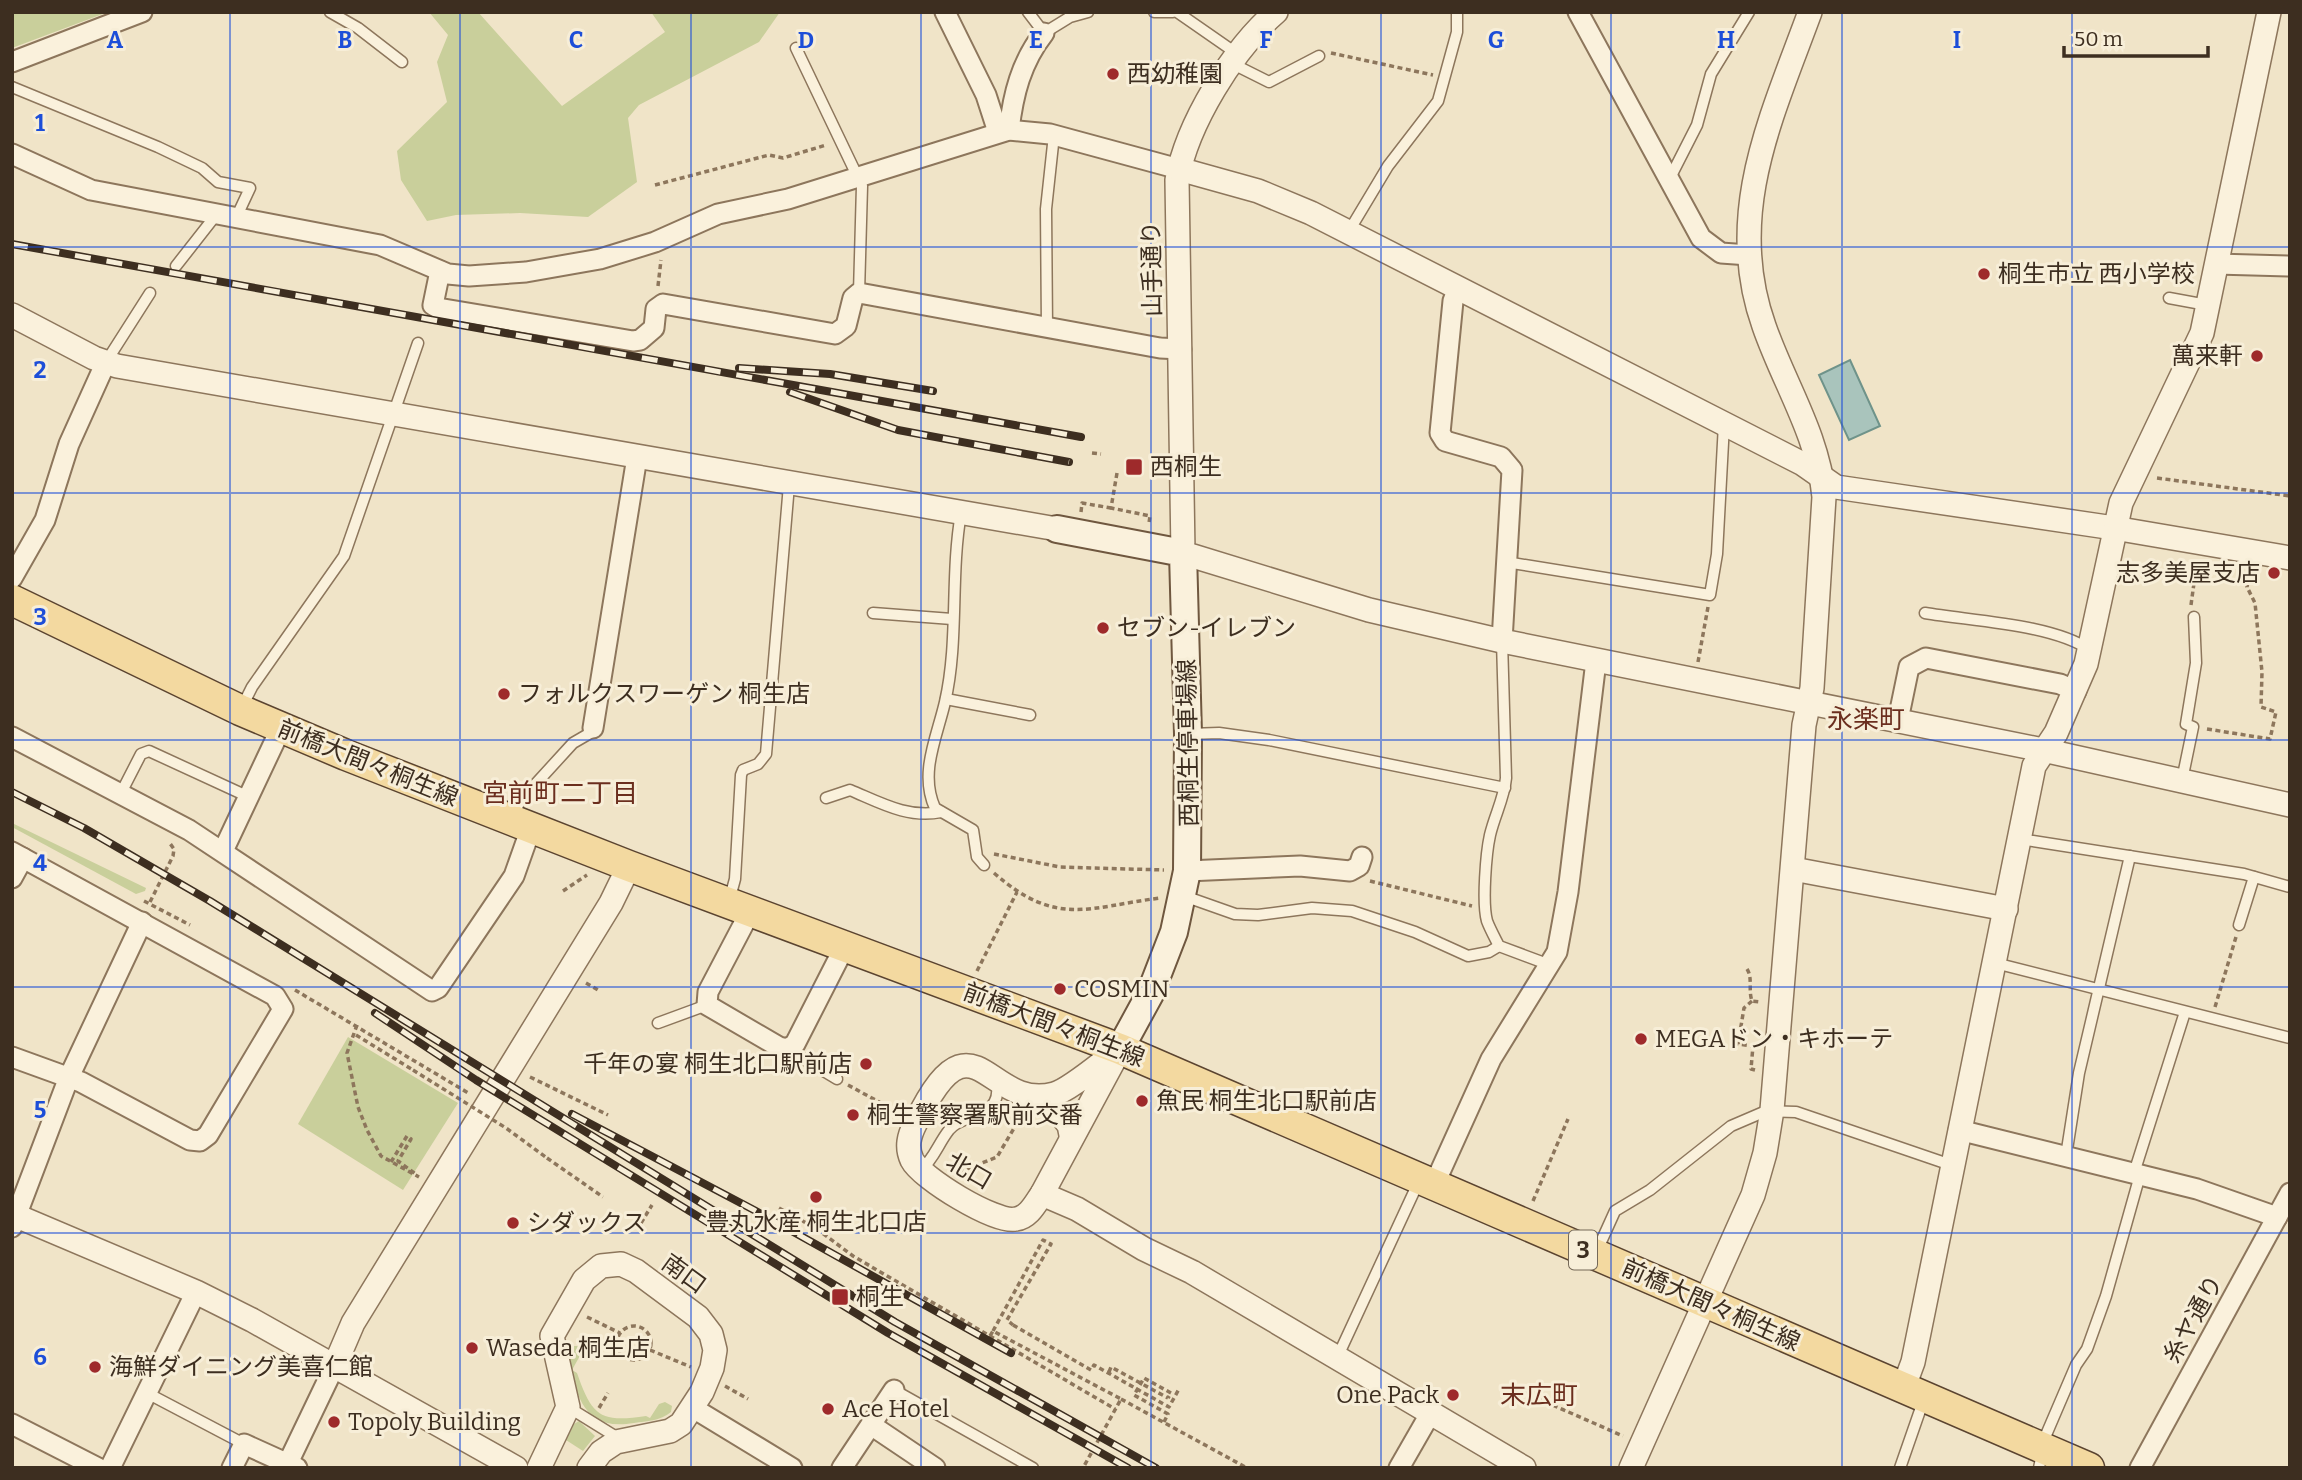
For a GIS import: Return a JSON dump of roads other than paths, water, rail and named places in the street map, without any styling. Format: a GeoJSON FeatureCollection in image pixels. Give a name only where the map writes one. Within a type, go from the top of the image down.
{"type":"FeatureCollection","features":[{"type":"Feature","properties":{"kind":"main road"},"geometry":{"type":"LineString","coordinates":[[1057,529],[1183,553]]}},
{"type":"Feature","properties":{"kind":"main road","name":"西桐生停車場線"},"geometry":{"type":"LineString","coordinates":[[1120,1049],[1150,994],[1174,932],[1188,734],[1183,553]]}},
{"type":"Feature","properties":{"kind":"main road","name":"前橋大間々桐生線"},"geometry":{"type":"LineString","coordinates":[[12,600],[281,728],[629,866],[1120,1049],[1914,1394],[2041,1458],[2089,1468]]}},
{"type":"Feature","properties":{"kind":"street"},"geometry":{"type":"LineString","coordinates":[[12,62],[142,12]]}},
{"type":"Feature","properties":{"kind":"street"},"geometry":{"type":"LineString","coordinates":[[945,12],[1004,131]]}},
{"type":"Feature","properties":{"kind":"street","name":"山手通り"},"geometry":{"type":"LineString","coordinates":[[1183,553],[1177,190],[1179,169],[1233,58],[1276,12]]}},
{"type":"Feature","properties":{"kind":"street"},"geometry":{"type":"LineString","coordinates":[[1578,12],[1669,181],[1707,244],[1721,253],[1749,256]]}},
{"type":"Feature","properties":{"kind":"street"},"geometry":{"type":"LineString","coordinates":[[1631,1468],[1758,1179],[1772,1110],[1824,508],[1822,479],[1803,415],[1765,329],[1753,287],[1749,256],[1749,210],[1757,159],[1810,12]]}},
{"type":"Feature","properties":{"kind":"street"},"geometry":{"type":"LineString","coordinates":[[1914,1394],[1913,1362],[2034,766],[2056,733],[2076,691],[2090,651],[2114,528],[2127,489],[2199,344],[2269,12]]}},
{"type":"Feature","properties":{"kind":"street"},"geometry":{"type":"LineString","coordinates":[[1004,131],[1028,56],[1044,33]]}},
{"type":"Feature","properties":{"kind":"street"},"geometry":{"type":"LineString","coordinates":[[12,153],[91,190],[380,245],[440,271],[469,276],[526,272],[600,259],[655,242],[718,214],[788,199],[1004,131],[1054,135],[1258,191],[1349,232],[1724,423],[1803,464],[1836,487],[2114,528],[2290,558]]}},
{"type":"Feature","properties":{"kind":"street"},"geometry":{"type":"LineString","coordinates":[[2216,264],[2290,267]]}},
{"type":"Feature","properties":{"kind":"street"},"geometry":{"type":"LineString","coordinates":[[440,271],[433,305],[438,308],[633,341],[640,340],[654,328],[659,306],[835,334],[846,326],[853,298],[859,293],[1160,348],[1181,349]]}},
{"type":"Feature","properties":{"kind":"street"},"geometry":{"type":"LineString","coordinates":[[1458,288],[1453,301],[1440,433],[1445,441],[1501,457],[1510,466],[1502,641]]}},
{"type":"Feature","properties":{"kind":"street"},"geometry":{"type":"LineString","coordinates":[[12,315],[106,362],[789,485],[1057,529]]}},
{"type":"Feature","properties":{"kind":"street"},"geometry":{"type":"LineString","coordinates":[[12,578],[45,520],[69,444],[106,362]]}},
{"type":"Feature","properties":{"kind":"street"},"geometry":{"type":"LineString","coordinates":[[593,728],[637,457]]}},
{"type":"Feature","properties":{"kind":"street"},"geometry":{"type":"LineString","coordinates":[[1183,553],[1369,610],[1502,641],[2043,750],[2290,805]]}},
{"type":"Feature","properties":{"kind":"street"},"geometry":{"type":"LineString","coordinates":[[1898,720],[1909,667],[1926,658],[2060,684],[2076,691]]}},
{"type":"Feature","properties":{"kind":"street"},"geometry":{"type":"LineString","coordinates":[[1427,1182],[1492,1059],[1551,965],[1560,939],[1596,661]]}},
{"type":"Feature","properties":{"kind":"street"},"geometry":{"type":"LineString","coordinates":[[223,851],[281,728]]}},
{"type":"Feature","properties":{"kind":"street"},"geometry":{"type":"LineString","coordinates":[[12,737],[121,793],[223,851],[432,991],[438,988],[514,876],[521,824]]}},
{"type":"Feature","properties":{"kind":"street"},"geometry":{"type":"LineString","coordinates":[[12,878],[17,855],[275,996],[282,1005],[281,1017],[208,1135],[200,1141],[190,1140],[69,1077],[12,1057]]}},
{"type":"Feature","properties":{"kind":"street"},"geometry":{"type":"LineString","coordinates":[[1178,884],[1300,866],[1356,864]]}},
{"type":"Feature","properties":{"kind":"street"},"geometry":{"type":"LineString","coordinates":[[232,1468],[244,1444],[292,1465],[353,1323],[611,903],[629,866]]}},
{"type":"Feature","properties":{"kind":"street"},"geometry":{"type":"LineString","coordinates":[[1793,869],[2006,909]]}},
{"type":"Feature","properties":{"kind":"street"},"geometry":{"type":"LineString","coordinates":[[740,906],[708,992],[707,1005],[787,1049],[795,1044],[845,946]]}},
{"type":"Feature","properties":{"kind":"street"},"geometry":{"type":"LineString","coordinates":[[142,922],[69,1077],[14,1219],[196,1292],[335,1365],[516,1468]]}},
{"type":"Feature","properties":{"kind":"street"},"geometry":{"type":"LineString","coordinates":[[1030,1103],[1067,1089],[1120,1049]]}},
{"type":"Feature","properties":{"kind":"street","name":"北口"},"geometry":{"type":"LineString","coordinates":[[1030,1103],[996,1079],[965,1066],[953,1068],[944,1075],[909,1138],[910,1157],[920,1171],[1005,1220],[1024,1216],[1042,1194],[1068,1149],[1120,1049]]}},
{"type":"Feature","properties":{"kind":"street"},"geometry":{"type":"LineString","coordinates":[[1959,1130],[2237,1201],[2277,1217]]}},
{"type":"Feature","properties":{"kind":"street","name":"糸ヤ通り"},"geometry":{"type":"LineString","coordinates":[[2140,1468],[2290,1193]]}},
{"type":"Feature","properties":{"kind":"street"},"geometry":{"type":"LineString","coordinates":[[1042,1194],[1077,1209],[1144,1249],[1192,1272],[1398,1391],[1430,1414],[1484,1442],[1524,1468]]}},
{"type":"Feature","properties":{"kind":"street","name":"南口"},"geometry":{"type":"LineString","coordinates":[[568,1407],[551,1342],[554,1330],[591,1272],[616,1264],[636,1271],[690,1310],[711,1334],[715,1350],[712,1368],[693,1408],[681,1424],[670,1431],[622,1439],[601,1452],[589,1468]]}},
{"type":"Feature","properties":{"kind":"street"},"geometry":{"type":"LineString","coordinates":[[110,1468],[196,1292]]}},
{"type":"Feature","properties":{"kind":"street"},"geometry":{"type":"LineString","coordinates":[[842,1468],[894,1390]]}},
{"type":"Feature","properties":{"kind":"street"},"geometry":{"type":"LineString","coordinates":[[540,1468],[568,1407]]}},
{"type":"Feature","properties":{"kind":"street"},"geometry":{"type":"LineString","coordinates":[[693,1408],[792,1468]]}},
{"type":"Feature","properties":{"kind":"street"},"geometry":{"type":"LineString","coordinates":[[1399,1468],[1430,1414]]}},
{"type":"Feature","properties":{"kind":"street"},"geometry":{"type":"LineString","coordinates":[[12,1424],[98,1468]]}},
{"type":"Feature","properties":{"kind":"street"},"geometry":{"type":"LineString","coordinates":[[872,1425],[935,1468]]}},
{"type":"Feature","properties":{"kind":"lane"},"geometry":{"type":"LineString","coordinates":[[330,12],[358,28],[402,62]]}},
{"type":"Feature","properties":{"kind":"lane"},"geometry":{"type":"LineString","coordinates":[[1028,12],[1044,33],[1070,16],[1088,12]]}},
{"type":"Feature","properties":{"kind":"lane"},"geometry":{"type":"LineString","coordinates":[[1154,12],[1175,12],[1233,58],[1269,82],[1319,56]]}},
{"type":"Feature","properties":{"kind":"lane"},"geometry":{"type":"LineString","coordinates":[[1349,232],[1388,166],[1438,102],[1457,32],[1457,12]]}},
{"type":"Feature","properties":{"kind":"lane"},"geometry":{"type":"LineString","coordinates":[[1669,181],[1697,125],[1711,74],[1749,12]]}},
{"type":"Feature","properties":{"kind":"lane"},"geometry":{"type":"LineString","coordinates":[[796,48],[862,186],[859,293]]}},
{"type":"Feature","properties":{"kind":"lane"},"geometry":{"type":"LineString","coordinates":[[12,87],[158,147],[202,168],[218,182],[250,188],[236,218]]}},
{"type":"Feature","properties":{"kind":"lane"},"geometry":{"type":"LineString","coordinates":[[1047,328],[1046,209],[1054,135]]}},
{"type":"Feature","properties":{"kind":"lane"},"geometry":{"type":"LineString","coordinates":[[176,266],[216,215]]}},
{"type":"Feature","properties":{"kind":"lane"},"geometry":{"type":"LineString","coordinates":[[106,362],[150,293]]}},
{"type":"Feature","properties":{"kind":"lane"},"geometry":{"type":"LineString","coordinates":[[2169,298],[2208,305]]}},
{"type":"Feature","properties":{"kind":"lane"},"geometry":{"type":"LineString","coordinates":[[240,710],[252,687],[335,573],[344,556],[418,343]]}},
{"type":"Feature","properties":{"kind":"lane"},"geometry":{"type":"LineString","coordinates":[[1506,562],[1710,595],[1717,554],[1724,423]]}},
{"type":"Feature","properties":{"kind":"lane"},"geometry":{"type":"LineString","coordinates":[[740,906],[735,879],[741,775],[743,770],[762,761],[766,754],[789,485]]}},
{"type":"Feature","properties":{"kind":"lane"},"geometry":{"type":"LineString","coordinates":[[961,513],[952,619],[951,675],[929,766],[931,796],[941,812],[973,830],[975,851],[984,865]]}},
{"type":"Feature","properties":{"kind":"lane"},"geometry":{"type":"LineString","coordinates":[[873,613],[952,619]]}},
{"type":"Feature","properties":{"kind":"lane"},"geometry":{"type":"LineString","coordinates":[[1925,613],[2053,634],[2078,642],[2090,651]]}},
{"type":"Feature","properties":{"kind":"lane"},"geometry":{"type":"LineString","coordinates":[[2182,780],[2193,727],[2186,724],[2196,663],[2194,617]]}},
{"type":"Feature","properties":{"kind":"lane"},"geometry":{"type":"LineString","coordinates":[[1502,641],[1505,788],[1486,855],[1487,922],[1499,946],[1551,965]]}},
{"type":"Feature","properties":{"kind":"lane"},"geometry":{"type":"LineString","coordinates":[[946,699],[1030,715]]}},
{"type":"Feature","properties":{"kind":"lane"},"geometry":{"type":"LineString","coordinates":[[521,824],[520,801],[573,743],[592,732],[593,728]]}},
{"type":"Feature","properties":{"kind":"lane"},"geometry":{"type":"LineString","coordinates":[[1188,734],[1219,733],[1269,740],[1505,788]]}},
{"type":"Feature","properties":{"kind":"lane"},"geometry":{"type":"LineString","coordinates":[[121,793],[141,754],[149,751],[249,797]]}},
{"type":"Feature","properties":{"kind":"lane"},"geometry":{"type":"LineString","coordinates":[[826,798],[850,790],[898,810],[918,814],[941,812]]}},
{"type":"Feature","properties":{"kind":"lane"},"geometry":{"type":"LineString","coordinates":[[2021,839],[2254,877],[2290,887]]}},
{"type":"Feature","properties":{"kind":"lane"},"geometry":{"type":"LineString","coordinates":[[2066,1156],[2079,1073],[2130,856]]}},
{"type":"Feature","properties":{"kind":"lane"},"geometry":{"type":"LineString","coordinates":[[2239,925],[2254,877]]}},
{"type":"Feature","properties":{"kind":"lane"},"geometry":{"type":"LineString","coordinates":[[1178,884],[1235,914],[1258,915],[1312,908],[1352,911],[1415,932],[1468,956],[1489,952],[1499,946]]}},
{"type":"Feature","properties":{"kind":"lane"},"geometry":{"type":"LineString","coordinates":[[1995,963],[2290,1038]]}},
{"type":"Feature","properties":{"kind":"lane"},"geometry":{"type":"LineString","coordinates":[[658,1023],[707,1005]]}},
{"type":"Feature","properties":{"kind":"lane"},"geometry":{"type":"LineString","coordinates":[[2041,1458],[2046,1435],[2076,1365],[2087,1349],[2106,1296],[2137,1174],[2185,1012]]}},
{"type":"Feature","properties":{"kind":"lane"},"geometry":{"type":"LineString","coordinates":[[787,1049],[790,1054],[837,1079]]}},
{"type":"Feature","properties":{"kind":"lane"},"geometry":{"type":"LineString","coordinates":[[920,1171],[931,1161],[952,1126],[980,1116],[987,1110],[997,1094],[996,1079]]}},
{"type":"Feature","properties":{"kind":"lane"},"geometry":{"type":"LineString","coordinates":[[1030,1103],[1063,1128],[1068,1149]]}},
{"type":"Feature","properties":{"kind":"lane"},"geometry":{"type":"LineString","coordinates":[[1595,1255],[1615,1211],[1650,1190],[1731,1126],[1772,1110],[1797,1112],[1951,1165]]}},
{"type":"Feature","properties":{"kind":"lane"},"geometry":{"type":"LineString","coordinates":[[1337,1358],[1427,1182]]}},
{"type":"Feature","properties":{"kind":"lane"},"geometry":{"type":"LineString","coordinates":[[894,1390],[1033,1468]]}},
{"type":"Feature","properties":{"kind":"lane"},"geometry":{"type":"LineString","coordinates":[[147,1393],[244,1444]]}},
{"type":"Feature","properties":{"kind":"lane"},"geometry":{"type":"LineString","coordinates":[[1900,1468],[1914,1394]]}},
{"type":"Feature","properties":{"kind":"lane"},"geometry":{"type":"LineString","coordinates":[[568,1407],[622,1439]]}},
{"type":"Feature","properties":{"kind":"water"},"geometry":{"type":"Polygon","coordinates":[[[1850,360],[1880,426],[1849,440],[1819,375],[1850,360]]]}},
{"type":"Feature","properties":{"kind":"railway"},"geometry":{"type":"LineString","coordinates":[[12,244],[1081,437]]}},
{"type":"Feature","properties":{"kind":"railway"},"geometry":{"type":"LineString","coordinates":[[739,368],[830,374],[933,391]]}},
{"type":"Feature","properties":{"kind":"railway"},"geometry":{"type":"LineString","coordinates":[[790,392],[898,430],[1069,462]]}},
{"type":"Feature","properties":{"kind":"railway"},"geometry":{"type":"LineString","coordinates":[[12,792],[84,828],[210,901],[895,1322],[1156,1468]]}},
{"type":"Feature","properties":{"kind":"railway"},"geometry":{"type":"LineString","coordinates":[[375,1013],[476,1080],[888,1333],[1128,1468]]}},
{"type":"Feature","properties":{"kind":"railway"},"geometry":{"type":"LineString","coordinates":[[572,1114],[754,1210],[1011,1353]]}},
{"type":"Feature","properties":{"kind":"place","name":"西幼稚園"},"geometry":{"type":"Point","coordinates":[1113,74]}},
{"type":"Feature","properties":{"kind":"place","name":"桐生市立 西小学校"},"geometry":{"type":"Point","coordinates":[1984,274]}},
{"type":"Feature","properties":{"kind":"place","name":"萬来軒"},"geometry":{"type":"Point","coordinates":[2257,356]}},
{"type":"Feature","properties":{"kind":"place","name":"西桐生"},"geometry":{"type":"Point","coordinates":[1134,467]}},
{"type":"Feature","properties":{"kind":"place","name":"志多美屋支店"},"geometry":{"type":"Point","coordinates":[2274,573]}},
{"type":"Feature","properties":{"kind":"place","name":"セブン-イレブン"},"geometry":{"type":"Point","coordinates":[1103,628]}},
{"type":"Feature","properties":{"kind":"place","name":"フォルクスワーゲン 桐生店"},"geometry":{"type":"Point","coordinates":[504,694]}},
{"type":"Feature","properties":{"kind":"place","name":"COSMIN"},"geometry":{"type":"Point","coordinates":[1060,989]}},
{"type":"Feature","properties":{"kind":"place","name":"MEGAドン・キホーテ"},"geometry":{"type":"Point","coordinates":[1641,1039]}},
{"type":"Feature","properties":{"kind":"place","name":"千年の宴 桐生北口駅前店"},"geometry":{"type":"Point","coordinates":[866,1064]}},
{"type":"Feature","properties":{"kind":"place","name":"魚民 桐生北口駅前店"},"geometry":{"type":"Point","coordinates":[1142,1101]}},
{"type":"Feature","properties":{"kind":"place","name":"桐生警察署駅前交番"},"geometry":{"type":"Point","coordinates":[853,1115]}},
{"type":"Feature","properties":{"kind":"place","name":"豊丸水産 桐生北口店"},"geometry":{"type":"Point","coordinates":[816,1197]}},
{"type":"Feature","properties":{"kind":"place","name":"シダックス"},"geometry":{"type":"Point","coordinates":[513,1223]}},
{"type":"Feature","properties":{"kind":"place","name":"桐生"},"geometry":{"type":"Point","coordinates":[840,1297]}},
{"type":"Feature","properties":{"kind":"place","name":"Waseda 桐生店"},"geometry":{"type":"Point","coordinates":[472,1348]}},
{"type":"Feature","properties":{"kind":"place","name":"海鮮ダイニング美喜仁館"},"geometry":{"type":"Point","coordinates":[95,1367]}},
{"type":"Feature","properties":{"kind":"place","name":"One Pack"},"geometry":{"type":"Point","coordinates":[1453,1395]}},
{"type":"Feature","properties":{"kind":"place","name":"Ace Hotel"},"geometry":{"type":"Point","coordinates":[828,1409]}},
{"type":"Feature","properties":{"kind":"place","name":"Topoly Building"},"geometry":{"type":"Point","coordinates":[334,1422]}},
{"type":"Feature","properties":{"kind":"district","name":"永楽町"},"geometry":{"type":"Point","coordinates":[1866,719]}},
{"type":"Feature","properties":{"kind":"district","name":"宮前町二丁目"},"geometry":{"type":"Point","coordinates":[560,793]}},
{"type":"Feature","properties":{"kind":"district","name":"末広町"},"geometry":{"type":"Point","coordinates":[1539,1395]}}]}
